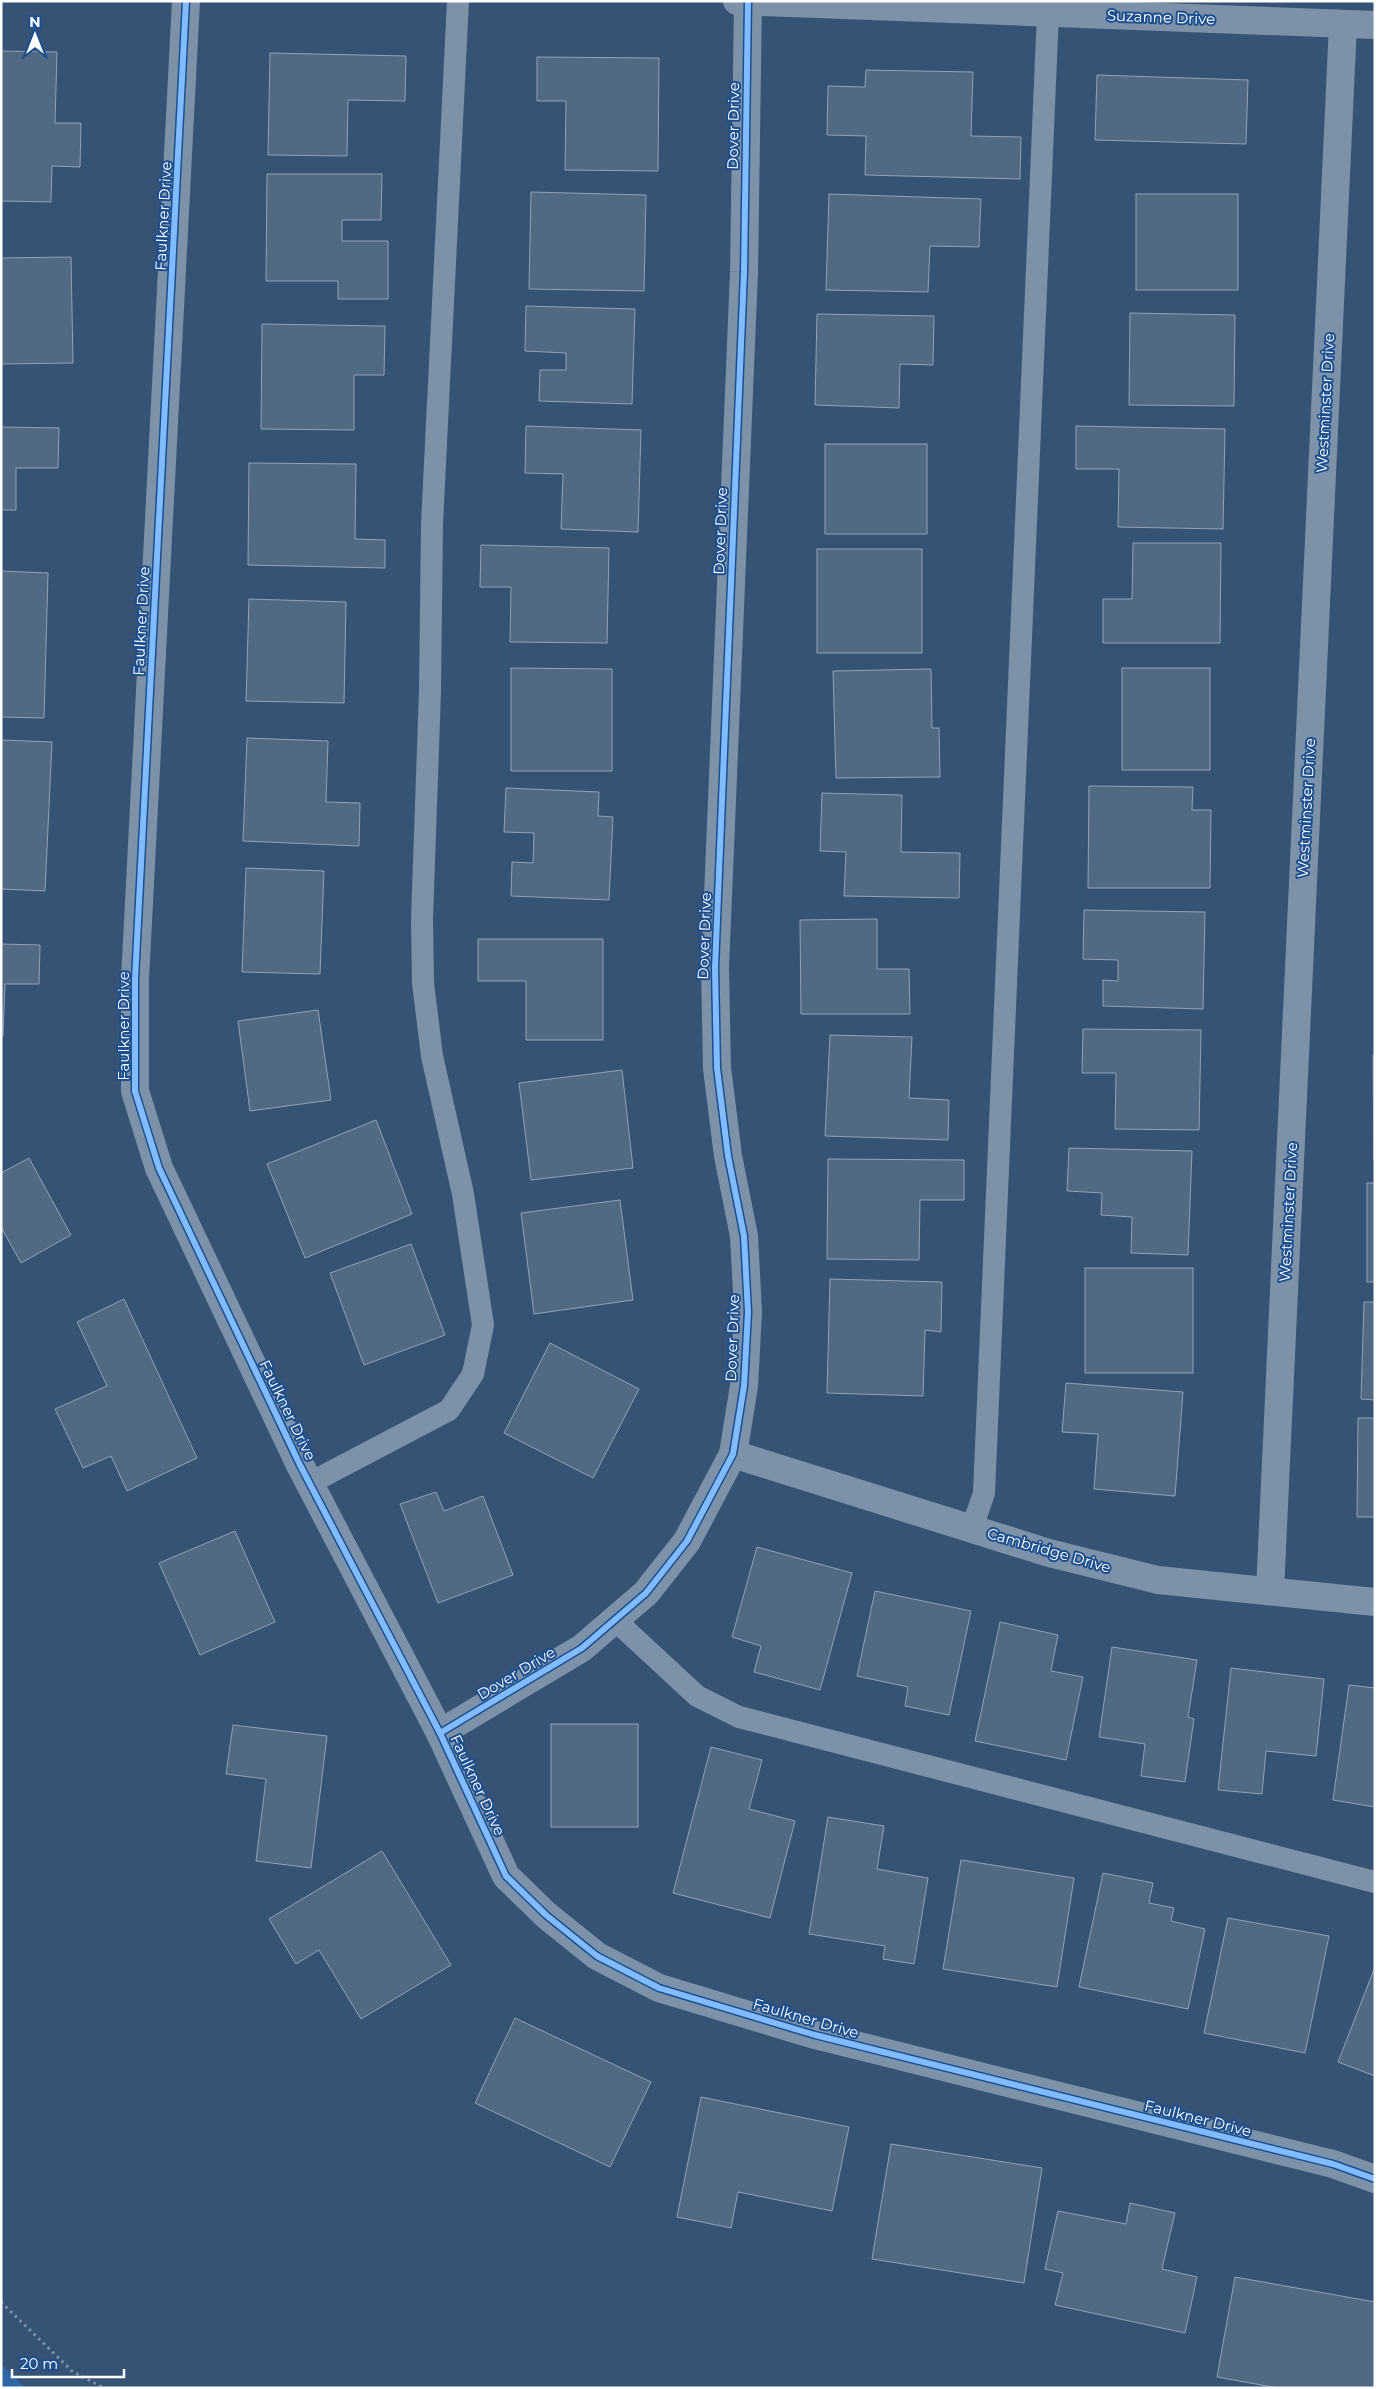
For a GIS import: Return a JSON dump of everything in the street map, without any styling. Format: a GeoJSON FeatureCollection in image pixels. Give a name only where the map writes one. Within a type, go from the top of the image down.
{"type":"FeatureCollection","features":[{"type":"Feature","properties":{"kind":"street","name":"Faulkner Drive"},"geometry":{"type":"LineString","coordinates":[[186,1],[135,979],[135,1091],[159,1168],[310,1483],[440,1733],[506,1876],[546,1915],[597,1956],[659,1988],[815,2035],[1333,2164],[1375,2178]]}},
{"type":"Feature","properties":{"kind":"street","name":"Suzanne Drive"},"geometry":{"type":"LineString","coordinates":[[737,1],[1375,25]]}},
{"type":"Feature","properties":{"kind":"street","name":"Dover Drive"},"geometry":{"type":"LineString","coordinates":[[440,1733],[582,1648],[646,1593],[687,1541],[732,1454],[744,1386],[748,1312],[744,1236],[728,1156],[717,1068],[715,968],[744,272],[748,1]]}},
{"type":"Feature","properties":{"kind":"street","name":"Westminster Drive"},"geometry":{"type":"LineString","coordinates":[[1270,1592],[1343,24]]}},
{"type":"Feature","properties":{"kind":"street","name":"Cambridge Drive"},"geometry":{"type":"LineString","coordinates":[[732,1454],[1050,1553],[1158,1580],[1375,1602]]}},
{"type":"Feature","properties":{"kind":"lane"},"geometry":{"type":"LineString","coordinates":[[310,1483],[449,1410],[473,1374],[483,1325],[463,1194],[432,1056],[423,965],[422,919],[430,691],[432,524],[458,1]]}},
{"type":"Feature","properties":{"kind":"lane"},"geometry":{"type":"LineString","coordinates":[[972,1528],[984,1493],[1048,13]]}},
{"type":"Feature","properties":{"kind":"lane"},"geometry":{"type":"LineString","coordinates":[[615,1620],[697,1696],[739,1717],[1375,1882]]}},
{"type":"Feature","properties":{"kind":"path"},"geometry":{"type":"LineString","coordinates":[[1,2302],[73,2372],[104,2388]]}},
{"type":"Feature","properties":{"kind":"shaded area"},"geometry":{"type":"Polygon","coordinates":[[[1,2364],[24,2386],[28,2388],[1,2388],[1,2364]]]}},
{"type":"Feature","properties":{"kind":"building"},"geometry":{"type":"Polygon","coordinates":[[[1,51],[57,52],[55,123],[81,123],[80,167],[52,166],[51,202],[1,201],[1,51]]]}},
{"type":"Feature","properties":{"kind":"building"},"geometry":{"type":"Polygon","coordinates":[[[270,53],[406,56],[405,101],[348,100],[347,156],[268,155],[270,53]]]}},
{"type":"Feature","properties":{"kind":"building"},"geometry":{"type":"Polygon","coordinates":[[[537,57],[659,58],[658,171],[565,170],[566,101],[537,101],[537,57]]]}},
{"type":"Feature","properties":{"kind":"building"},"geometry":{"type":"Polygon","coordinates":[[[866,70],[973,72],[971,136],[1021,137],[1020,179],[865,175],[866,136],[827,135],[828,86],[865,87],[866,70]]]}},
{"type":"Feature","properties":{"kind":"building"},"geometry":{"type":"Polygon","coordinates":[[[1097,75],[1248,80],[1246,144],[1095,140],[1097,75]]]}},
{"type":"Feature","properties":{"kind":"building"},"geometry":{"type":"Polygon","coordinates":[[[267,174],[382,174],[381,220],[342,220],[342,241],[388,241],[388,299],[338,299],[338,281],[266,281],[267,174]]]}},
{"type":"Feature","properties":{"kind":"building"},"geometry":{"type":"Polygon","coordinates":[[[531,192],[646,195],[644,291],[529,289],[531,192]]]}},
{"type":"Feature","properties":{"kind":"building"},"geometry":{"type":"Polygon","coordinates":[[[829,194],[981,199],[979,247],[930,246],[928,292],[826,290],[829,194]]]}},
{"type":"Feature","properties":{"kind":"building"},"geometry":{"type":"Polygon","coordinates":[[[1136,194],[1238,194],[1238,290],[1136,290],[1136,194]]]}},
{"type":"Feature","properties":{"kind":"building"},"geometry":{"type":"Polygon","coordinates":[[[71,257],[73,363],[1,364],[1,258],[71,257]]]}},
{"type":"Feature","properties":{"kind":"building"},"geometry":{"type":"Polygon","coordinates":[[[526,306],[635,309],[632,404],[539,401],[540,370],[566,370],[566,353],[525,351],[526,306]]]}},
{"type":"Feature","properties":{"kind":"building"},"geometry":{"type":"Polygon","coordinates":[[[1130,313],[1235,315],[1234,406],[1129,405],[1130,313]]]}},
{"type":"Feature","properties":{"kind":"building"},"geometry":{"type":"Polygon","coordinates":[[[817,314],[934,316],[933,365],[900,364],[899,408],[815,405],[817,314]]]}},
{"type":"Feature","properties":{"kind":"building"},"geometry":{"type":"Polygon","coordinates":[[[262,324],[385,326],[384,375],[354,375],[354,430],[261,429],[262,324]]]}},
{"type":"Feature","properties":{"kind":"building"},"geometry":{"type":"Polygon","coordinates":[[[526,426],[641,430],[638,532],[561,529],[563,474],[525,473],[526,426]]]}},
{"type":"Feature","properties":{"kind":"building"},"geometry":{"type":"Polygon","coordinates":[[[1076,426],[1225,429],[1223,529],[1118,527],[1119,469],[1076,469],[1076,426]]]}},
{"type":"Feature","properties":{"kind":"building"},"geometry":{"type":"Polygon","coordinates":[[[1,427],[59,428],[58,468],[16,468],[16,510],[1,510],[1,427]]]}},
{"type":"Feature","properties":{"kind":"building"},"geometry":{"type":"Polygon","coordinates":[[[825,444],[927,444],[927,534],[825,534],[825,444]]]}},
{"type":"Feature","properties":{"kind":"building"},"geometry":{"type":"Polygon","coordinates":[[[249,463],[356,464],[355,539],[385,540],[385,568],[248,565],[249,463]]]}},
{"type":"Feature","properties":{"kind":"building"},"geometry":{"type":"Polygon","coordinates":[[[1133,543],[1221,543],[1220,643],[1103,643],[1103,599],[1132,599],[1133,543]]]}},
{"type":"Feature","properties":{"kind":"building"},"geometry":{"type":"Polygon","coordinates":[[[481,545],[609,548],[607,643],[510,642],[511,587],[480,587],[481,545]]]}},
{"type":"Feature","properties":{"kind":"building"},"geometry":{"type":"Polygon","coordinates":[[[817,549],[922,549],[922,653],[817,653],[817,549]]]}},
{"type":"Feature","properties":{"kind":"building"},"geometry":{"type":"Polygon","coordinates":[[[1,571],[48,573],[44,718],[1,717],[1,571]]]}},
{"type":"Feature","properties":{"kind":"building"},"geometry":{"type":"Polygon","coordinates":[[[249,599],[346,602],[344,703],[246,701],[249,599]]]}},
{"type":"Feature","properties":{"kind":"building"},"geometry":{"type":"Polygon","coordinates":[[[511,668],[612,669],[612,771],[511,771],[511,668]]]}},
{"type":"Feature","properties":{"kind":"building"},"geometry":{"type":"Polygon","coordinates":[[[1122,668],[1210,668],[1210,770],[1122,770],[1122,668]]]}},
{"type":"Feature","properties":{"kind":"building"},"geometry":{"type":"Polygon","coordinates":[[[931,669],[932,728],[939,728],[940,777],[836,778],[833,671],[931,669]]]}},
{"type":"Feature","properties":{"kind":"building"},"geometry":{"type":"Polygon","coordinates":[[[247,738],[328,741],[326,802],[360,803],[359,846],[243,841],[247,738]]]}},
{"type":"Feature","properties":{"kind":"building"},"geometry":{"type":"Polygon","coordinates":[[[1,740],[52,742],[45,891],[1,889],[1,740]]]}},
{"type":"Feature","properties":{"kind":"building"},"geometry":{"type":"Polygon","coordinates":[[[1089,786],[1193,787],[1192,810],[1211,810],[1210,888],[1088,888],[1089,786]]]}},
{"type":"Feature","properties":{"kind":"building"},"geometry":{"type":"Polygon","coordinates":[[[506,788],[599,792],[598,816],[613,817],[609,900],[511,896],[512,862],[533,863],[534,833],[504,832],[506,788]]]}},
{"type":"Feature","properties":{"kind":"building"},"geometry":{"type":"Polygon","coordinates":[[[822,793],[902,795],[901,852],[960,853],[959,898],[844,896],[846,852],[820,851],[822,793]]]}},
{"type":"Feature","properties":{"kind":"building"},"geometry":{"type":"Polygon","coordinates":[[[246,868],[324,871],[320,974],[242,972],[246,868]]]}},
{"type":"Feature","properties":{"kind":"building"},"geometry":{"type":"Polygon","coordinates":[[[1084,910],[1205,912],[1203,1009],[1103,1006],[1103,980],[1118,981],[1118,960],[1083,959],[1084,910]]]}},
{"type":"Feature","properties":{"kind":"building"},"geometry":{"type":"Polygon","coordinates":[[[877,919],[877,969],[909,969],[910,1014],[801,1014],[800,920],[877,919]]]}},
{"type":"Feature","properties":{"kind":"building"},"geometry":{"type":"Polygon","coordinates":[[[478,939],[603,939],[603,1040],[526,1040],[526,981],[478,981],[478,939]]]}},
{"type":"Feature","properties":{"kind":"building"},"geometry":{"type":"Polygon","coordinates":[[[1,944],[40,945],[39,984],[5,984],[3,1036],[1,1036],[1,944]]]}},
{"type":"Feature","properties":{"kind":"building"},"geometry":{"type":"Polygon","coordinates":[[[318,1010],[331,1100],[250,1111],[238,1021],[318,1010]]]}},
{"type":"Feature","properties":{"kind":"building"},"geometry":{"type":"Polygon","coordinates":[[[1083,1029],[1201,1030],[1199,1130],[1115,1129],[1116,1073],[1082,1073],[1083,1029]]]}},
{"type":"Feature","properties":{"kind":"building"},"geometry":{"type":"Polygon","coordinates":[[[830,1035],[912,1037],[909,1098],[949,1100],[948,1140],[825,1136],[830,1035]]]}},
{"type":"Feature","properties":{"kind":"building"},"geometry":{"type":"Polygon","coordinates":[[[1373,1055],[1375,1055],[1374,1160],[1373,1055]]]}},
{"type":"Feature","properties":{"kind":"building"},"geometry":{"type":"Polygon","coordinates":[[[622,1070],[633,1168],[531,1180],[519,1083],[622,1070]]]}},
{"type":"Feature","properties":{"kind":"building"},"geometry":{"type":"Polygon","coordinates":[[[376,1120],[412,1214],[305,1258],[267,1164],[376,1120]]]}},
{"type":"Feature","properties":{"kind":"building"},"geometry":{"type":"Polygon","coordinates":[[[1069,1148],[1192,1151],[1188,1255],[1131,1253],[1132,1217],[1101,1215],[1102,1193],[1067,1191],[1069,1148]]]}},
{"type":"Feature","properties":{"kind":"building"},"geometry":{"type":"Polygon","coordinates":[[[29,1158],[71,1235],[21,1263],[1,1227],[1,1173],[29,1158]]]}},
{"type":"Feature","properties":{"kind":"building"},"geometry":{"type":"Polygon","coordinates":[[[828,1159],[964,1160],[964,1200],[920,1200],[919,1260],[827,1259],[828,1159]]]}},
{"type":"Feature","properties":{"kind":"building"},"geometry":{"type":"Polygon","coordinates":[[[1367,1183],[1375,1183],[1375,1282],[1367,1282],[1367,1183]]]}},
{"type":"Feature","properties":{"kind":"building"},"geometry":{"type":"Polygon","coordinates":[[[620,1200],[633,1300],[534,1314],[521,1213],[620,1200]]]}},
{"type":"Feature","properties":{"kind":"building"},"geometry":{"type":"Polygon","coordinates":[[[411,1244],[445,1335],[364,1365],[330,1273],[411,1244]]]}},
{"type":"Feature","properties":{"kind":"building"},"geometry":{"type":"Polygon","coordinates":[[[1085,1268],[1193,1268],[1193,1373],[1085,1373],[1085,1268]]]}},
{"type":"Feature","properties":{"kind":"building"},"geometry":{"type":"Polygon","coordinates":[[[830,1279],[942,1282],[941,1332],[925,1330],[923,1396],[827,1393],[830,1279]]]}},
{"type":"Feature","properties":{"kind":"building"},"geometry":{"type":"Polygon","coordinates":[[[124,1299],[197,1458],[127,1491],[111,1456],[83,1468],[55,1409],[107,1386],[77,1322],[124,1299]]]}},
{"type":"Feature","properties":{"kind":"building"},"geometry":{"type":"Polygon","coordinates":[[[1364,1302],[1375,1302],[1375,1400],[1361,1399],[1364,1302]]]}},
{"type":"Feature","properties":{"kind":"building"},"geometry":{"type":"Polygon","coordinates":[[[550,1343],[639,1389],[593,1478],[504,1433],[550,1343]]]}},
{"type":"Feature","properties":{"kind":"building"},"geometry":{"type":"Polygon","coordinates":[[[1066,1383],[1183,1392],[1175,1496],[1094,1489],[1098,1434],[1062,1432],[1066,1383]]]}},
{"type":"Feature","properties":{"kind":"building"},"geometry":{"type":"Polygon","coordinates":[[[1358,1418],[1375,1418],[1375,1517],[1357,1517],[1358,1418]]]}},
{"type":"Feature","properties":{"kind":"building"},"geometry":{"type":"Polygon","coordinates":[[[436,1492],[444,1511],[483,1496],[513,1575],[438,1603],[400,1504],[436,1492]]]}},
{"type":"Feature","properties":{"kind":"building"},"geometry":{"type":"Polygon","coordinates":[[[235,1531],[275,1622],[200,1655],[159,1563],[235,1531]]]}},
{"type":"Feature","properties":{"kind":"building"},"geometry":{"type":"Polygon","coordinates":[[[757,1547],[852,1573],[820,1690],[754,1672],[761,1646],[732,1637],[757,1547]]]}},
{"type":"Feature","properties":{"kind":"building"},"geometry":{"type":"Polygon","coordinates":[[[875,1591],[971,1611],[949,1715],[905,1706],[908,1687],[857,1676],[875,1591]]]}},
{"type":"Feature","properties":{"kind":"building"},"geometry":{"type":"Polygon","coordinates":[[[1000,1622],[1058,1635],[1051,1671],[1083,1677],[1066,1760],[975,1741],[1000,1622]]]}},
{"type":"Feature","properties":{"kind":"building"},"geometry":{"type":"Polygon","coordinates":[[[1112,1647],[1197,1660],[1188,1717],[1194,1719],[1185,1782],[1141,1776],[1145,1744],[1099,1737],[1112,1647]]]}},
{"type":"Feature","properties":{"kind":"building"},"geometry":{"type":"Polygon","coordinates":[[[1231,1668],[1324,1679],[1316,1756],[1266,1751],[1262,1794],[1218,1790],[1231,1668]]]}},
{"type":"Feature","properties":{"kind":"building"},"geometry":{"type":"Polygon","coordinates":[[[1349,1685],[1375,1688],[1375,1807],[1333,1800],[1349,1685]]]}},
{"type":"Feature","properties":{"kind":"building"},"geometry":{"type":"Polygon","coordinates":[[[551,1724],[638,1724],[638,1827],[551,1827],[551,1724]]]}},
{"type":"Feature","properties":{"kind":"building"},"geometry":{"type":"Polygon","coordinates":[[[233,1725],[327,1736],[311,1868],[256,1861],[266,1779],[226,1774],[233,1725]]]}},
{"type":"Feature","properties":{"kind":"building"},"geometry":{"type":"Polygon","coordinates":[[[711,1747],[762,1760],[749,1809],[795,1821],[770,1918],[673,1893],[711,1747]]]}},
{"type":"Feature","properties":{"kind":"building"},"geometry":{"type":"Polygon","coordinates":[[[828,1817],[884,1826],[877,1869],[928,1878],[914,1964],[883,1959],[885,1946],[809,1934],[828,1817]]]}},
{"type":"Feature","properties":{"kind":"building"},"geometry":{"type":"Polygon","coordinates":[[[382,1851],[451,1965],[361,2019],[319,1950],[296,1964],[269,1919],[382,1851]]]}},
{"type":"Feature","properties":{"kind":"building"},"geometry":{"type":"Polygon","coordinates":[[[961,1860],[1074,1878],[1057,1987],[943,1969],[961,1860]]]}},
{"type":"Feature","properties":{"kind":"building"},"geometry":{"type":"Polygon","coordinates":[[[1103,1873],[1153,1883],[1149,1903],[1174,1908],[1171,1921],[1205,1929],[1188,2009],[1079,1987],[1103,1873]]]}},
{"type":"Feature","properties":{"kind":"building"},"geometry":{"type":"Polygon","coordinates":[[[1228,1918],[1329,1936],[1305,2053],[1204,2033],[1228,1918]]]}},
{"type":"Feature","properties":{"kind":"building"},"geometry":{"type":"Polygon","coordinates":[[[1375,1967],[1375,2076],[1338,2062],[1375,1967]]]}},
{"type":"Feature","properties":{"kind":"building"},"geometry":{"type":"Polygon","coordinates":[[[515,2018],[651,2082],[610,2167],[475,2103],[515,2018]]]}},
{"type":"Feature","properties":{"kind":"building"},"geometry":{"type":"Polygon","coordinates":[[[701,2097],[849,2127],[832,2211],[738,2192],[731,2228],[677,2217],[701,2097]]]}},
{"type":"Feature","properties":{"kind":"building"},"geometry":{"type":"Polygon","coordinates":[[[891,2144],[1042,2168],[1024,2283],[872,2259],[891,2144]]]}},
{"type":"Feature","properties":{"kind":"building"},"geometry":{"type":"Polygon","coordinates":[[[1130,2203],[1175,2213],[1162,2269],[1197,2277],[1185,2333],[1055,2305],[1063,2273],[1045,2269],[1058,2211],[1126,2224],[1130,2203]]]}},
{"type":"Feature","properties":{"kind":"building"},"geometry":{"type":"Polygon","coordinates":[[[1235,2277],[1375,2302],[1375,2388],[1278,2388],[1217,2377],[1235,2277]]]}},
{"type":"Feature","properties":{"kind":"cycle path"},"geometry":{"type":"LineString","coordinates":[[186,1],[135,979],[135,1091],[159,1168],[300,1465],[440,1733],[506,1876],[546,1915],[597,1956],[659,1988],[815,2035],[1333,2164],[1375,2179]]}},
{"type":"Feature","properties":{"kind":"cycle path"},"geometry":{"type":"LineString","coordinates":[[440,1733],[582,1648],[646,1593],[687,1541],[733,1454],[744,1386],[748,1312],[744,1236],[728,1156],[717,1068],[715,968],[744,272],[748,1]]}}]}
